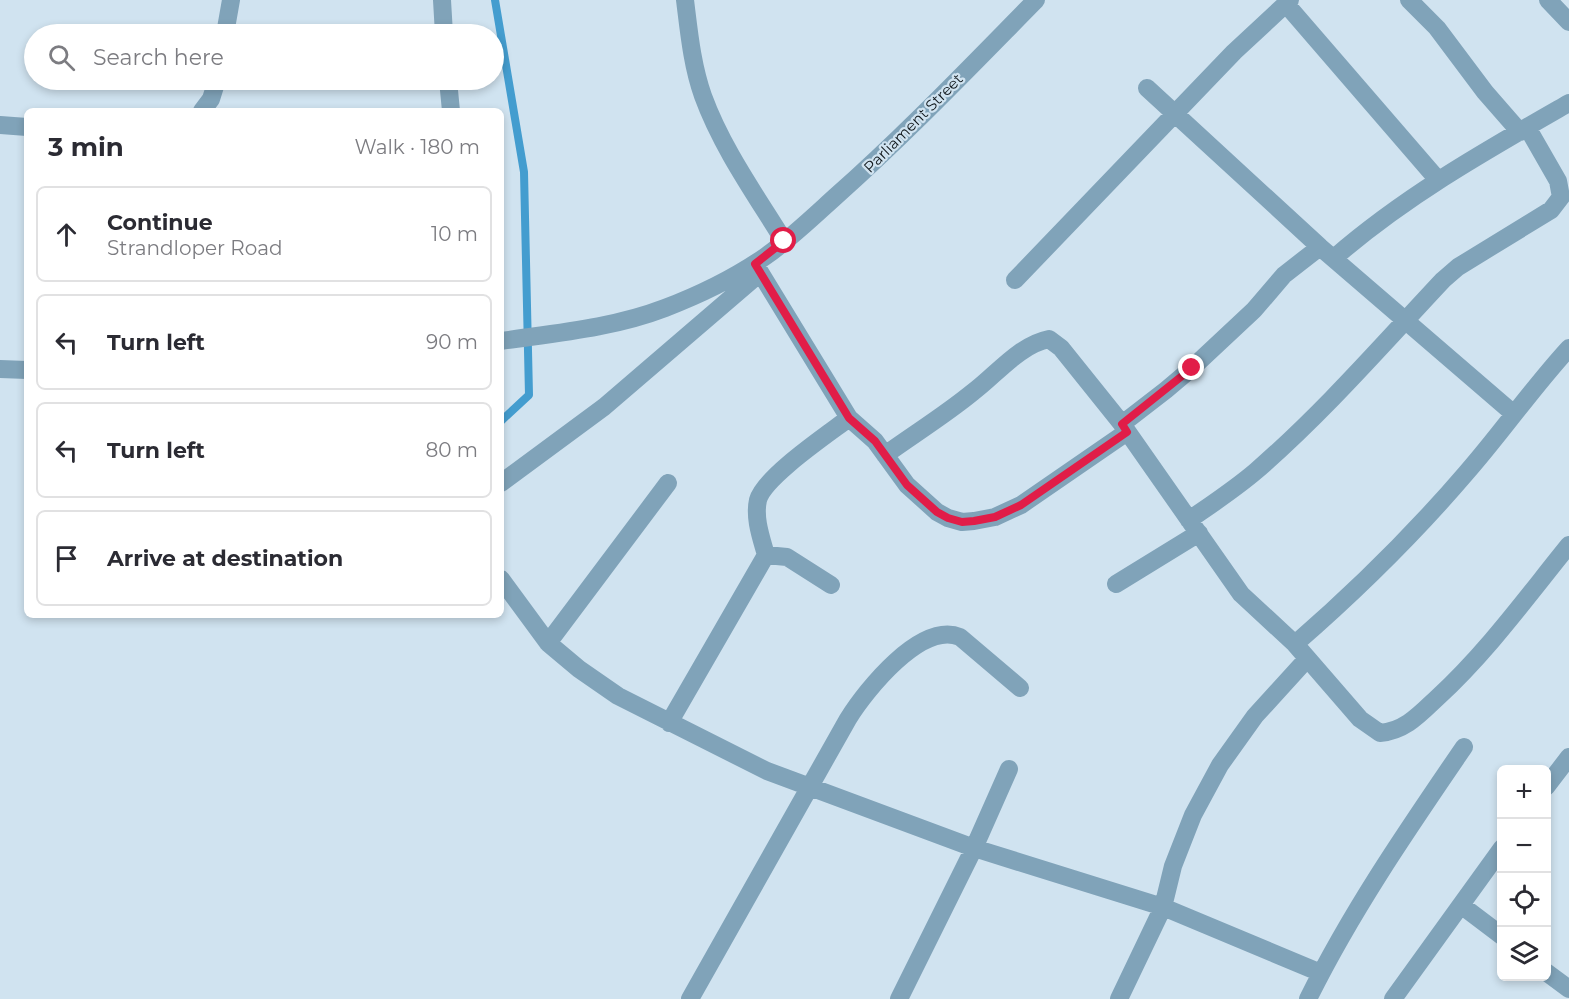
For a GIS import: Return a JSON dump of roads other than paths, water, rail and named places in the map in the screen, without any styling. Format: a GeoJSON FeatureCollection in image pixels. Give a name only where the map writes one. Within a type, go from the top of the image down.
{"type":"FeatureCollection","features":[{"type":"Feature","properties":{"kind":"street"},"geometry":{"type":"LineString","coordinates":[[227,24],[231,0]]}},
{"type":"Feature","properties":{"kind":"street"},"geometry":{"type":"LineString","coordinates":[[442,0],[443,24]]}},
{"type":"Feature","properties":{"kind":"street"},"geometry":{"type":"LineString","coordinates":[[685,0],[691,47],[702,94],[733,159],[784,241]]}},
{"type":"Feature","properties":{"kind":"street","name":"Parliament Street"},"geometry":{"type":"LineString","coordinates":[[757,268],[784,241],[879,158],[1036,0]]}},
{"type":"Feature","properties":{"kind":"street"},"geometry":{"type":"LineString","coordinates":[[1116,584],[1194,526],[1279,451],[1327,404],[1443,280],[1458,267],[1551,210],[1561,197],[1558,182],[1523,129],[1485,92],[1437,28],[1409,0]]}},
{"type":"Feature","properties":{"kind":"street"},"geometry":{"type":"LineString","coordinates":[[1548,0],[1569,22]]}},
{"type":"Feature","properties":{"kind":"street"},"geometry":{"type":"LineString","coordinates":[[1015,280],[1173,114],[1288,2],[1438,180]]}},
{"type":"Feature","properties":{"kind":"street"},"geometry":{"type":"LineString","coordinates":[[1147,88],[1327,253],[1514,414]]}},
{"type":"Feature","properties":{"kind":"street"},"geometry":{"type":"LineString","coordinates":[[204,108],[214,90]]}},
{"type":"Feature","properties":{"kind":"street"},"geometry":{"type":"LineString","coordinates":[[449,90],[451,108]]}},
{"type":"Feature","properties":{"kind":"street"},"geometry":{"type":"LineString","coordinates":[[757,268],[849,418],[875,441],[907,485],[937,512],[962,522],[995,517],[1021,505],[1125,428],[1254,310],[1284,275],[1327,253],[1438,180],[1569,103]]}},
{"type":"Feature","properties":{"kind":"street"},"geometry":{"type":"LineString","coordinates":[[0,125],[24,127]]}},
{"type":"Feature","properties":{"kind":"street"},"geometry":{"type":"LineString","coordinates":[[504,341],[573,332],[630,320],[666,308],[757,268]]}},
{"type":"Feature","properties":{"kind":"street"},"geometry":{"type":"LineString","coordinates":[[504,481],[604,407],[757,268]]}},
{"type":"Feature","properties":{"kind":"street"},"geometry":{"type":"LineString","coordinates":[[885,455],[972,393],[1023,351],[1049,339],[1061,348],[1125,428],[1241,594],[1295,644],[1306,660],[1360,719],[1380,733],[1405,726],[1464,673],[1489,646],[1569,545]]}},
{"type":"Feature","properties":{"kind":"street"},"geometry":{"type":"LineString","coordinates":[[1295,644],[1347,599],[1408,537],[1467,472],[1550,368],[1569,348]]}},
{"type":"Feature","properties":{"kind":"street"},"geometry":{"type":"LineString","coordinates":[[0,369],[24,370]]}},
{"type":"Feature","properties":{"kind":"street"},"geometry":{"type":"LineString","coordinates":[[669,723],[766,555],[757,517],[761,492],[783,470],[849,418]]}},
{"type":"Feature","properties":{"kind":"street"},"geometry":{"type":"LineString","coordinates":[[548,643],[668,483]]}},
{"type":"Feature","properties":{"kind":"street"},"geometry":{"type":"LineString","coordinates":[[766,555],[787,557],[831,585]]}},
{"type":"Feature","properties":{"kind":"street"},"geometry":{"type":"LineString","coordinates":[[504,583],[548,643],[579,669],[618,696],[766,771],[974,848],[1163,907],[1321,974]]}},
{"type":"Feature","properties":{"kind":"street"},"geometry":{"type":"LineString","coordinates":[[690,999],[848,719],[863,695],[879,676],[926,640],[938,634],[950,633],[960,637],[1020,688]]}},
{"type":"Feature","properties":{"kind":"street"},"geometry":{"type":"LineString","coordinates":[[1119,999],[1163,907],[1173,866],[1193,815],[1220,765],[1255,716],[1306,660]]}},
{"type":"Feature","properties":{"kind":"street"},"geometry":{"type":"LineString","coordinates":[[1308,999],[1349,920],[1396,846],[1464,747]]}},
{"type":"Feature","properties":{"kind":"street"},"geometry":{"type":"LineString","coordinates":[[1551,780],[1569,757]]}},
{"type":"Feature","properties":{"kind":"street"},"geometry":{"type":"LineString","coordinates":[[899,999],[974,848],[1009,769]]}},
{"type":"Feature","properties":{"kind":"street"},"geometry":{"type":"LineString","coordinates":[[1393,999],[1497,855]]}},
{"type":"Feature","properties":{"kind":"street"},"geometry":{"type":"LineString","coordinates":[[1461,905],[1497,932]]}},
{"type":"Feature","properties":{"kind":"street"},"geometry":{"type":"LineString","coordinates":[[1551,976],[1569,989]]}},
{"type":"Feature","properties":{"kind":"waterway"},"geometry":{"type":"LineString","coordinates":[[495,0],[499,24]]}},
{"type":"Feature","properties":{"kind":"waterway"},"geometry":{"type":"LineString","coordinates":[[504,53],[524,172],[529,395],[504,418]]}}]}
